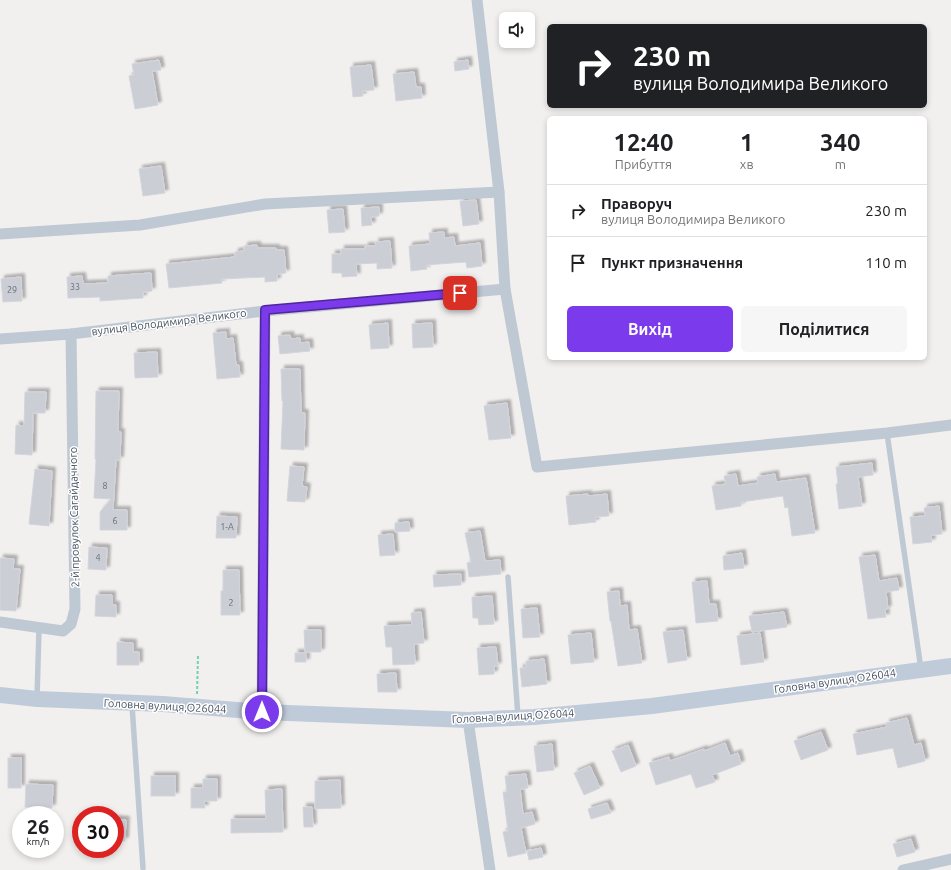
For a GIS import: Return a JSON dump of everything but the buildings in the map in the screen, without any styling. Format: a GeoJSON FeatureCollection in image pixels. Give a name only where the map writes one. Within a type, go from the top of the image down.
{"type":"FeatureCollection","features":[{"type":"Feature","properties":{"kind":"main road","name":"Головна вулиця,О26044"},"geometry":{"type":"LineString","coordinates":[[0,695],[37,699],[132,704],[163,704],[262,712],[468,720],[652,706],[951,666]]}},
{"type":"Feature","properties":{"kind":"street"},"geometry":{"type":"LineString","coordinates":[[477,0],[499,192],[505,289],[537,467],[887,433],[951,425]]}},
{"type":"Feature","properties":{"kind":"street"},"geometry":{"type":"LineString","coordinates":[[0,234],[140,225],[265,204],[499,192]]}},
{"type":"Feature","properties":{"kind":"street","name":"вулиця Володимира Великого"},"geometry":{"type":"LineString","coordinates":[[0,339],[71,334],[265,310],[505,289]]}},
{"type":"Feature","properties":{"kind":"street"},"geometry":{"type":"LineString","coordinates":[[262,712],[265,310]]}},
{"type":"Feature","properties":{"kind":"street","name":"2-й провулок Сагайдачного"},"geometry":{"type":"LineString","coordinates":[[0,622],[63,631],[71,624],[75,609],[71,334]]}},
{"type":"Feature","properties":{"kind":"street"},"geometry":{"type":"LineString","coordinates":[[468,720],[490,870]]}},
{"type":"Feature","properties":{"kind":"street"},"geometry":{"type":"LineString","coordinates":[[903,870],[951,859]]}},
{"type":"Feature","properties":{"kind":"lane"},"geometry":{"type":"LineString","coordinates":[[887,433],[921,670]]}},
{"type":"Feature","properties":{"kind":"lane"},"geometry":{"type":"LineString","coordinates":[[508,577],[518,717]]}},
{"type":"Feature","properties":{"kind":"lane"},"geometry":{"type":"LineString","coordinates":[[37,699],[39,628]]}},
{"type":"Feature","properties":{"kind":"lane"},"geometry":{"type":"LineString","coordinates":[[132,704],[143,868]]}},
{"type":"Feature","properties":{"kind":"path"},"geometry":{"type":"LineString","coordinates":[[196,707],[198,655]]}},
{"type":"Feature","properties":{"kind":"route"},"geometry":{"type":"LineString","coordinates":[[262,712],[265,310],[460,293]]}}]}
